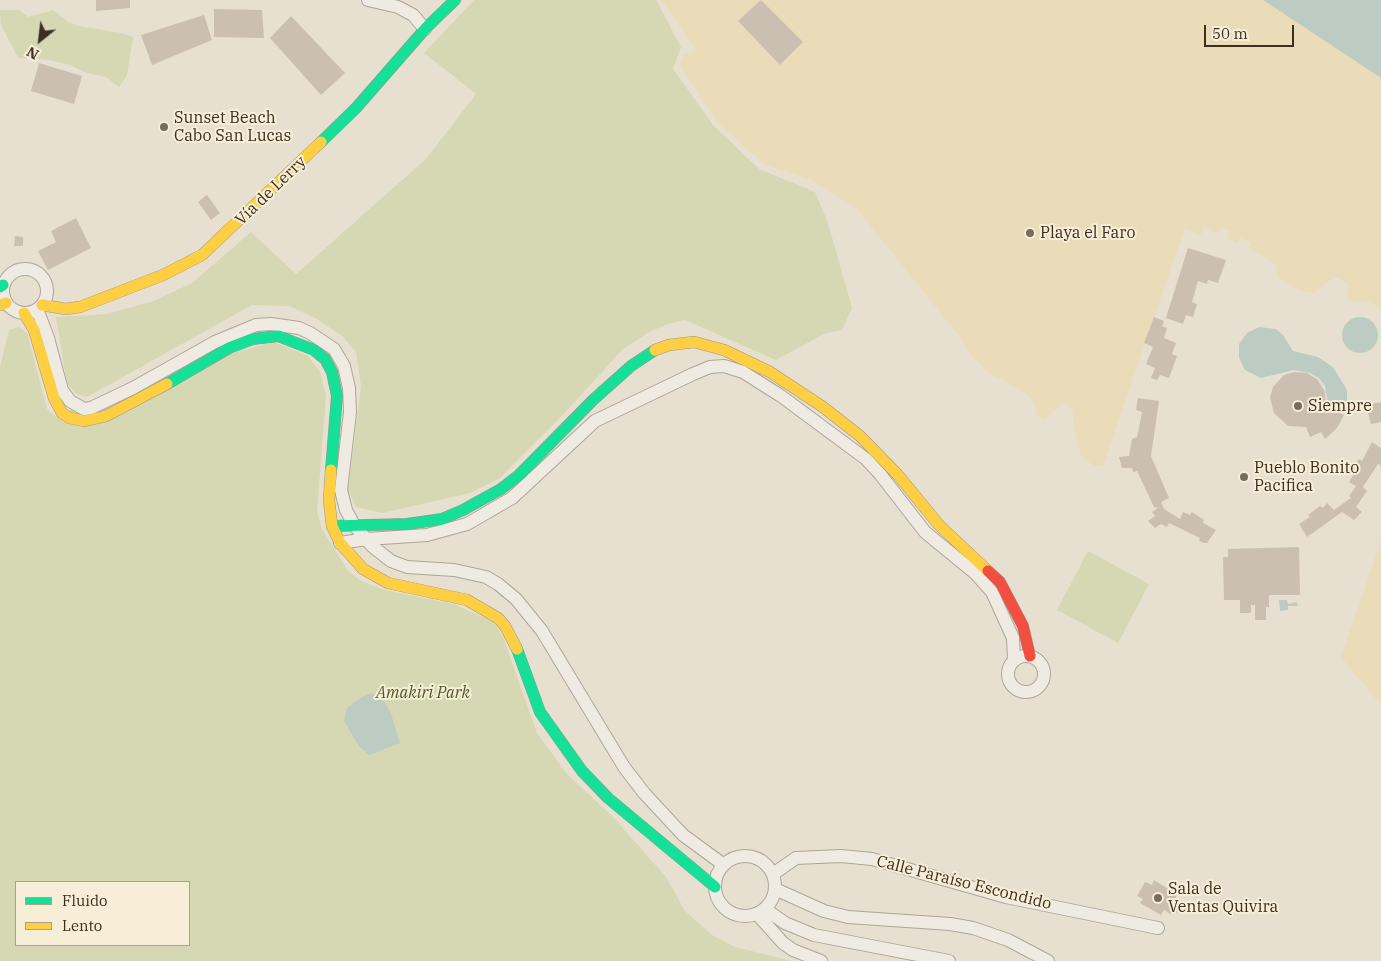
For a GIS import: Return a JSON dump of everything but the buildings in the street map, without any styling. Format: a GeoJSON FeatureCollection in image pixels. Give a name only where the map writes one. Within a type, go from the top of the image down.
{"type":"FeatureCollection","features":[{"type":"Feature","properties":{"kind":"street"},"geometry":{"type":"LineString","coordinates":[[368,0],[398,7],[413,15],[425,29]]}},
{"type":"Feature","properties":{"kind":"street","name":"Vía de Lerry"},"geometry":{"type":"LineString","coordinates":[[39,307],[66,309],[80,307],[163,275],[202,255],[216,244],[356,108],[425,29],[455,0]]}},
{"type":"Feature","properties":{"kind":"street"},"geometry":{"type":"LineString","coordinates":[[23,268],[37,272],[42,277],[47,291],[39,307],[24,313],[3,304],[2,286],[6,279],[16,270],[23,268]]}},
{"type":"Feature","properties":{"kind":"street"},"geometry":{"type":"LineString","coordinates":[[39,307],[62,390],[70,401],[84,409],[91,408],[132,388],[215,342],[245,328],[271,324],[299,328],[334,349],[341,358],[349,388],[350,412],[341,490],[346,510],[354,525],[381,554],[407,568],[473,574],[498,584],[516,598],[542,631],[615,753],[644,793],[683,835],[724,865]]}},
{"type":"Feature","properties":{"kind":"street"},"geometry":{"type":"LineString","coordinates":[[24,313],[34,330],[54,398],[62,412],[84,421],[106,416],[172,382],[229,348],[253,338],[278,336],[314,350],[325,359],[332,372],[337,396],[329,479],[332,526],[340,544],[363,569],[388,584],[467,600],[498,618],[505,626],[519,653],[540,712],[582,771],[608,798],[715,887],[722,904],[729,911],[738,915],[761,911],[814,935],[949,961]]}},
{"type":"Feature","properties":{"kind":"street"},"geometry":{"type":"LineString","coordinates":[[332,526],[383,526],[442,519],[483,500],[519,475],[593,400],[631,366],[656,350],[669,345],[694,342],[724,350],[770,372],[823,408],[867,443],[898,475],[939,525],[1000,582],[1023,626],[1030,656]]}},
{"type":"Feature","properties":{"kind":"street"},"geometry":{"type":"LineString","coordinates":[[340,544],[367,539],[427,535],[467,524],[512,498],[595,421],[693,374],[710,367],[724,366],[743,372],[781,396],[866,459],[925,532],[975,573],[992,592],[1013,638],[1014,660]]}},
{"type":"Feature","properties":{"kind":"street"},"geometry":{"type":"LineString","coordinates":[[1019,656],[1030,656],[1040,662],[1044,678],[1038,688],[1028,692],[1016,690],[1008,681],[1008,669],[1014,660],[1019,656]]}},
{"type":"Feature","properties":{"kind":"street","name":"Calle Paraíso Escondido"},"geometry":{"type":"LineString","coordinates":[[773,874],[796,858],[833,856],[872,859],[1006,897],[1158,928]]}},
{"type":"Feature","properties":{"kind":"street"},"geometry":{"type":"LineString","coordinates":[[715,887],[716,879],[724,865],[731,860],[750,857],[767,866],[773,874],[775,889],[761,911]]}},
{"type":"Feature","properties":{"kind":"street"},"geometry":{"type":"LineString","coordinates":[[775,889],[824,911],[848,917],[950,924],[973,928],[1008,940],[1048,961]]}},
{"type":"Feature","properties":{"kind":"street"},"geometry":{"type":"LineString","coordinates":[[761,911],[783,943],[793,950],[821,961]]}},
{"type":"Feature","properties":{"kind":"green space"},"geometry":{"type":"Polygon","coordinates":[[[474,0],[656,0],[681,47],[673,69],[713,125],[759,169],[815,192],[828,223],[852,308],[842,330],[824,334],[776,360],[685,320],[668,324],[649,332],[623,349],[559,419],[500,478],[470,493],[382,513],[356,507],[348,490],[361,386],[356,352],[342,336],[317,319],[289,306],[252,305],[87,397],[75,393],[67,383],[56,317],[107,314],[154,301],[192,283],[251,232],[296,274],[426,159],[476,94],[424,53],[474,0]]]}},
{"type":"Feature","properties":{"kind":"green space"},"geometry":{"type":"Polygon","coordinates":[[[0,10],[19,10],[28,17],[53,10],[68,22],[79,26],[121,33],[133,37],[127,75],[119,87],[106,77],[87,73],[70,65],[49,60],[18,58],[1,25],[0,10]]]}},
{"type":"Feature","properties":{"kind":"green space","name":"Amakiri Park"},"geometry":{"type":"Polygon","coordinates":[[[19,327],[27,333],[47,409],[55,416],[233,353],[274,342],[308,356],[320,372],[326,396],[317,511],[322,529],[348,571],[361,581],[384,590],[454,604],[493,622],[503,637],[537,733],[567,774],[613,817],[666,877],[685,911],[712,935],[735,947],[792,961],[0,961],[0,367],[9,330],[19,327]]]}},
{"type":"Feature","properties":{"kind":"green space"},"geometry":{"type":"Polygon","coordinates":[[[1088,551],[1149,584],[1118,643],[1057,610],[1088,551]]]}},
{"type":"Feature","properties":{"kind":"sand","name":"Playa el Faro"},"geometry":{"type":"Polygon","coordinates":[[[661,0],[1263,0],[1381,78],[1381,308],[1369,302],[1351,301],[1346,297],[1348,283],[1338,278],[1334,278],[1313,293],[1301,291],[1278,277],[1275,264],[1249,247],[1251,243],[1240,238],[1237,243],[1227,238],[1230,231],[1221,227],[1218,234],[1204,228],[1201,235],[1185,228],[1103,466],[1095,466],[1082,458],[1075,436],[1073,411],[1066,404],[1062,404],[1044,420],[1036,414],[1035,403],[1021,390],[989,373],[972,357],[963,341],[856,208],[812,180],[765,165],[718,123],[680,65],[685,54],[696,50],[661,0]]]}},
{"type":"Feature","properties":{"kind":"sand"},"geometry":{"type":"Polygon","coordinates":[[[1381,540],[1381,705],[1341,657],[1381,540]]]}},
{"type":"Feature","properties":{"kind":"shaded area"},"geometry":{"type":"Polygon","coordinates":[[[1263,0],[1381,0],[1381,78],[1263,0]]]}},
{"type":"Feature","properties":{"kind":"shaded area"},"geometry":{"type":"Polygon","coordinates":[[[1360,317],[1367,318],[1373,322],[1377,328],[1377,342],[1373,348],[1367,352],[1360,353],[1353,352],[1347,348],[1343,342],[1342,335],[1343,328],[1347,322],[1353,318],[1360,317]]]}},
{"type":"Feature","properties":{"kind":"shaded area"},"geometry":{"type":"Polygon","coordinates":[[[1259,327],[1276,329],[1283,335],[1293,351],[1318,357],[1333,367],[1347,390],[1347,413],[1328,404],[1325,386],[1319,378],[1310,373],[1294,370],[1261,378],[1245,370],[1239,358],[1239,344],[1247,333],[1259,327]]]}},
{"type":"Feature","properties":{"kind":"shaded area"},"geometry":{"type":"Polygon","coordinates":[[[1279,600],[1287,600],[1288,604],[1297,602],[1298,606],[1288,606],[1288,610],[1280,611],[1279,600]]]}},
{"type":"Feature","properties":{"kind":"shaded area"},"geometry":{"type":"Polygon","coordinates":[[[371,693],[384,701],[391,714],[400,743],[369,755],[359,746],[344,721],[347,708],[371,693]]]}},
{"type":"Feature","properties":{"kind":"traffic: fast"},"geometry":{"type":"LineString","coordinates":[[321,142],[356,108],[425,29],[455,0]]}},
{"type":"Feature","properties":{"kind":"traffic: fast"},"geometry":{"type":"LineString","coordinates":[[167,384],[229,348],[253,339],[278,336],[314,350],[325,359],[332,372],[337,396],[331,470]]}},
{"type":"Feature","properties":{"kind":"traffic: fast"},"geometry":{"type":"LineString","coordinates":[[332,526],[407,524],[442,519],[463,510],[501,489],[519,475],[593,400],[631,366],[655,350]]}},
{"type":"Feature","properties":{"kind":"traffic: fast"},"geometry":{"type":"LineString","coordinates":[[517,649],[540,712],[582,771],[608,798],[715,887]]}},
{"type":"Feature","properties":{"kind":"traffic: slow"},"geometry":{"type":"LineString","coordinates":[[42,305],[66,309],[80,307],[163,275],[202,255],[321,142]]}},
{"type":"Feature","properties":{"kind":"traffic: slow"},"geometry":{"type":"LineString","coordinates":[[0,305],[6,303]]}},
{"type":"Feature","properties":{"kind":"traffic: slow"},"geometry":{"type":"LineString","coordinates":[[24,313],[34,330],[54,398],[62,413],[70,418],[84,421],[106,416],[167,384]]}},
{"type":"Feature","properties":{"kind":"traffic: slow"},"geometry":{"type":"LineString","coordinates":[[655,350],[669,345],[694,342],[724,350],[770,372],[823,407],[860,436],[898,475],[939,525],[988,571]]}},
{"type":"Feature","properties":{"kind":"traffic: slow"},"geometry":{"type":"LineString","coordinates":[[331,470],[329,500],[332,526],[340,543],[363,569],[388,583],[467,600],[498,618],[505,626],[517,649]]}},
{"type":"Feature","properties":{"kind":"traffic: jam"},"geometry":{"type":"LineString","coordinates":[[988,571],[1000,582],[1023,626],[1030,656]]}},
{"type":"Feature","properties":{"kind":"place","name":"Sunset Beach Cabo San Lucas"},"geometry":{"type":"Point","coordinates":[164,127]}},
{"type":"Feature","properties":{"kind":"place","name":"Playa el Faro"},"geometry":{"type":"Point","coordinates":[1030,233]}},
{"type":"Feature","properties":{"kind":"place","name":"Siempre"},"geometry":{"type":"Point","coordinates":[1298,406]}},
{"type":"Feature","properties":{"kind":"place","name":"Pueblo Bonito Pacifica"},"geometry":{"type":"Point","coordinates":[1244,477]}},
{"type":"Feature","properties":{"kind":"place","name":"Sala de Ventas Quivira"},"geometry":{"type":"Point","coordinates":[1158,898]}}]}
